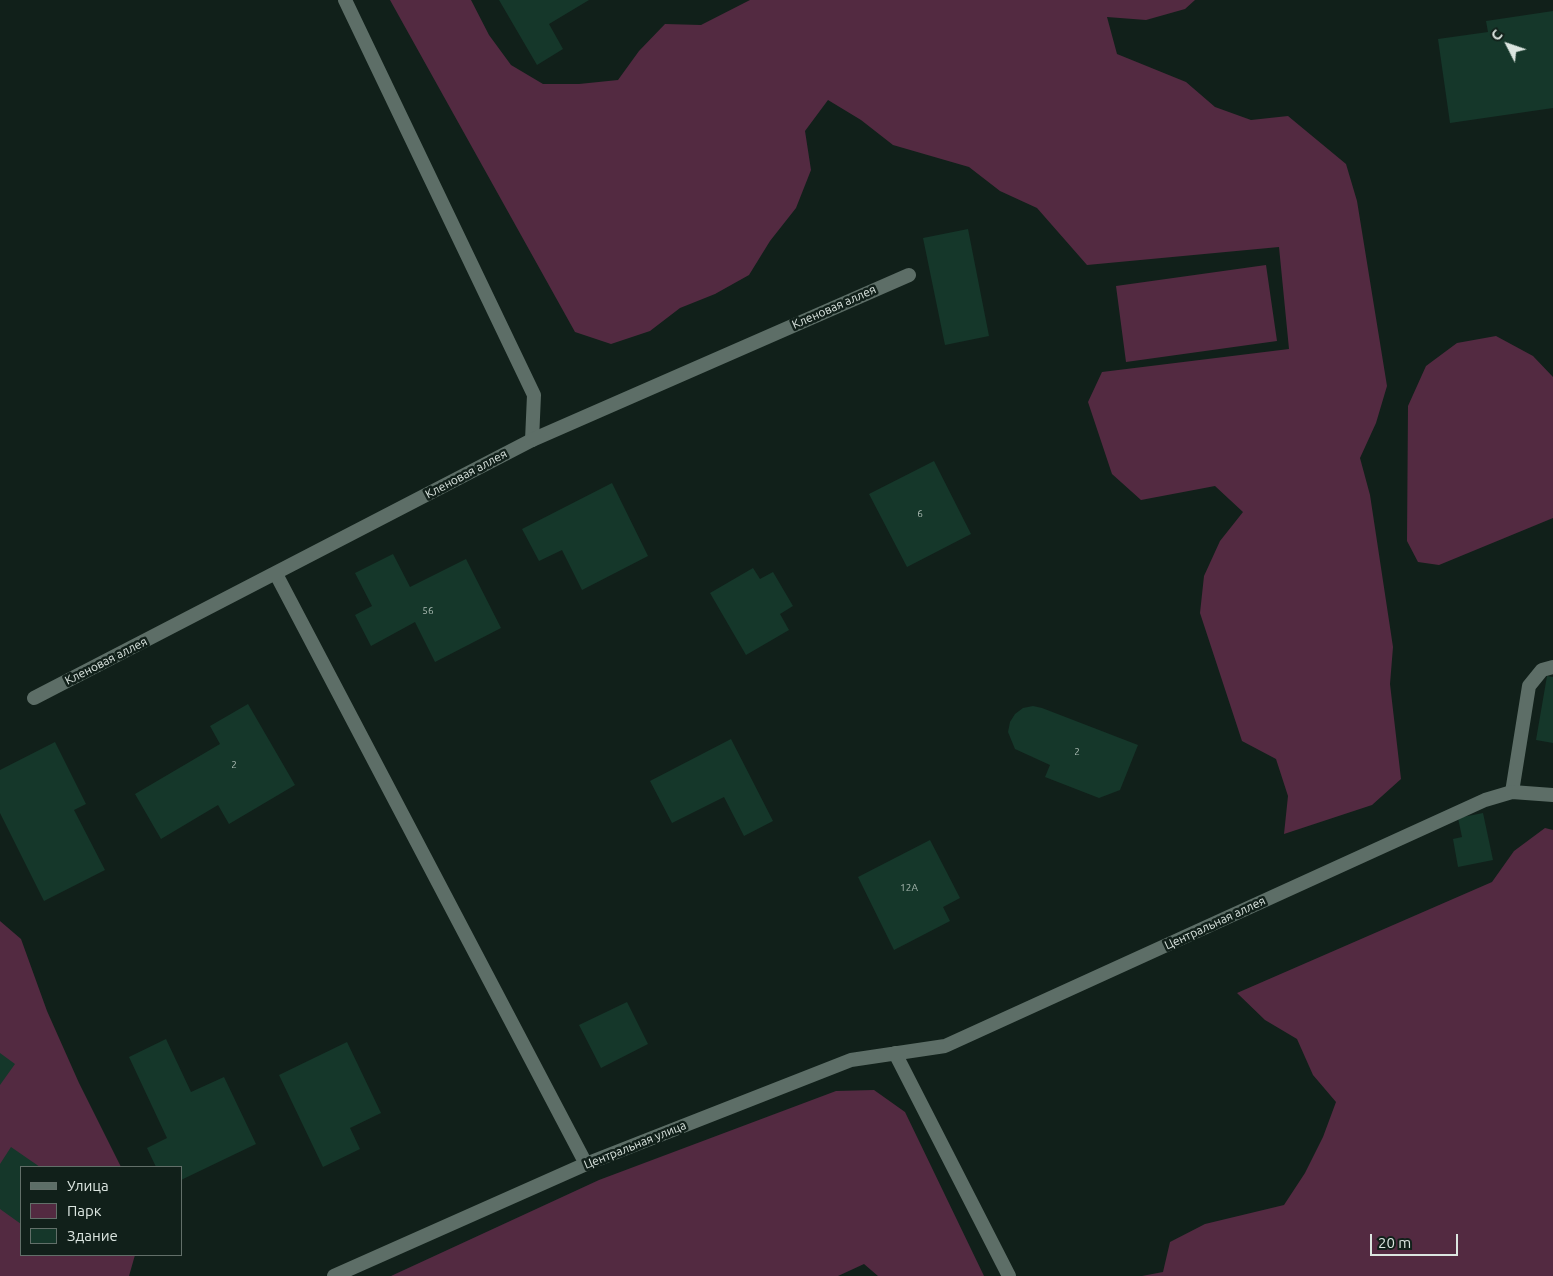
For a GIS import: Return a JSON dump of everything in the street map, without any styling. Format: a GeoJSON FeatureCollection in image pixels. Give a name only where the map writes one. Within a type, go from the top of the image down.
{"type":"FeatureCollection","features":[{"type":"Feature","properties":{"kind":"street"},"geometry":{"type":"LineString","coordinates":[[345,0],[534,395],[532,440]]}},
{"type":"Feature","properties":{"kind":"street","name":"Кленовая аллея"},"geometry":{"type":"LineString","coordinates":[[34,698],[532,440],[909,275]]}},
{"type":"Feature","properties":{"kind":"street"},"geometry":{"type":"LineString","coordinates":[[276,574],[586,1164]]}},
{"type":"Feature","properties":{"kind":"street"},"geometry":{"type":"LineString","coordinates":[[1553,668],[1542,670],[1529,686],[1512,792],[1553,795]]}},
{"type":"Feature","properties":{"kind":"street","name":"Центральная аллея"},"geometry":{"type":"LineString","coordinates":[[945,1046],[1484,800],[1512,792]]}},
{"type":"Feature","properties":{"kind":"street","name":"Центральная улица"},"geometry":{"type":"LineString","coordinates":[[334,1276],[586,1164],[851,1060],[945,1046]]}},
{"type":"Feature","properties":{"kind":"street"},"geometry":{"type":"LineString","coordinates":[[895,1053],[1009,1276]]}},
{"type":"Feature","properties":{"kind":"green space"},"geometry":{"type":"Polygon","coordinates":[[[390,0],[471,0],[489,35],[511,65],[543,84],[579,84],[618,80],[639,51],[665,24],[701,25],[750,0],[1195,0],[1185,9],[1146,20],[1107,17],[1117,54],[1186,82],[1215,107],[1251,120],[1288,116],[1346,164],[1357,201],[1387,386],[1376,423],[1360,458],[1370,495],[1393,647],[1390,684],[1401,779],[1372,805],[1284,834],[1288,796],[1276,759],[1242,741],[1200,613],[1204,576],[1220,541],[1243,512],[1215,486],[1141,500],[1112,474],[1088,402],[1102,372],[1289,349],[1279,247],[1087,265],[1037,208],[1000,191],[969,167],[893,145],[861,120],[828,100],[805,131],[811,170],[796,208],[770,241],[749,275],[715,294],[680,308],[650,331],[611,344],[575,332],[390,0]]]}},
{"type":"Feature","properties":{"kind":"green space"},"geometry":{"type":"Polygon","coordinates":[[[1266,265],[1277,341],[1126,362],[1116,286],[1266,265]]]}},
{"type":"Feature","properties":{"kind":"green space"},"geometry":{"type":"Polygon","coordinates":[[[1496,336],[1533,356],[1553,377],[1553,518],[1439,565],[1418,562],[1407,541],[1408,406],[1426,366],[1457,343],[1496,336]]]}},
{"type":"Feature","properties":{"kind":"green space"},"geometry":{"type":"Polygon","coordinates":[[[1545,828],[1553,830],[1553,1276],[1142,1276],[1163,1272],[1170,1242],[1205,1224],[1284,1205],[1305,1173],[1323,1137],[1336,1102],[1313,1075],[1297,1039],[1265,1020],[1237,993],[1492,882],[1514,851],[1545,828]]]}},
{"type":"Feature","properties":{"kind":"green space"},"geometry":{"type":"Polygon","coordinates":[[[0,921],[21,939],[47,1011],[79,1083],[120,1166],[20,1166],[20,1256],[135,1256],[129,1276],[0,1276],[0,921]]]}},
{"type":"Feature","properties":{"kind":"green space"},"geometry":{"type":"Polygon","coordinates":[[[874,1090],[905,1112],[984,1276],[878,1276],[864,1264],[838,1276],[391,1276],[599,1180],[836,1091],[874,1090]]]}},
{"type":"Feature","properties":{"kind":"building"},"geometry":{"type":"Polygon","coordinates":[[[499,0],[589,0],[549,24],[563,49],[537,65],[499,0]]]}},
{"type":"Feature","properties":{"kind":"building"},"geometry":{"type":"Polygon","coordinates":[[[1553,11],[1553,108],[1450,123],[1438,39],[1488,32],[1486,21],[1553,11]]]}},
{"type":"Feature","properties":{"kind":"building"},"geometry":{"type":"Polygon","coordinates":[[[968,229],[989,336],[945,345],[923,238],[968,229]]]}},
{"type":"Feature","properties":{"kind":"building"},"geometry":{"type":"Polygon","coordinates":[[[934,461],[971,534],[907,567],[869,494],[934,461]]]}},
{"type":"Feature","properties":{"kind":"building"},"geometry":{"type":"Polygon","coordinates":[[[612,483],[648,556],[582,590],[562,550],[539,561],[522,529],[612,483]]]}},
{"type":"Feature","properties":{"kind":"building"},"geometry":{"type":"Polygon","coordinates":[[[393,554],[410,587],[466,559],[501,628],[435,662],[415,622],[371,646],[355,615],[372,606],[355,573],[393,554]]]}},
{"type":"Feature","properties":{"kind":"building"},"geometry":{"type":"Polygon","coordinates":[[[753,568],[760,579],[773,572],[793,606],[780,614],[789,630],[746,655],[710,593],[753,568]]]}},
{"type":"Feature","properties":{"kind":"building"},"geometry":{"type":"Polygon","coordinates":[[[1547,676],[1553,677],[1553,743],[1536,740],[1547,676]]]}},
{"type":"Feature","properties":{"kind":"building"},"geometry":{"type":"Polygon","coordinates":[[[248,704],[295,785],[229,824],[218,805],[161,839],[135,794],[220,744],[210,726],[248,704]]]}},
{"type":"Feature","properties":{"kind":"building"},"geometry":{"type":"Polygon","coordinates":[[[1033,706],[1138,745],[1120,790],[1099,798],[1045,777],[1050,765],[1015,749],[1008,732],[1010,722],[1015,714],[1023,708],[1033,706]]]}},
{"type":"Feature","properties":{"kind":"building"},"geometry":{"type":"Polygon","coordinates":[[[731,739],[773,821],[744,836],[724,797],[672,823],[650,781],[731,739]]]}},
{"type":"Feature","properties":{"kind":"building"},"geometry":{"type":"Polygon","coordinates":[[[55,742],[86,804],[74,810],[105,870],[44,901],[0,813],[0,770],[55,742]]]}},
{"type":"Feature","properties":{"kind":"building"},"geometry":{"type":"Polygon","coordinates":[[[1483,813],[1493,860],[1458,867],[1453,839],[1462,837],[1458,818],[1483,813]]]}},
{"type":"Feature","properties":{"kind":"building"},"geometry":{"type":"Polygon","coordinates":[[[930,840],[960,898],[943,907],[950,921],[894,950],[858,877],[930,840]]]}},
{"type":"Feature","properties":{"kind":"building"},"geometry":{"type":"Polygon","coordinates":[[[627,1002],[648,1044],[601,1068],[579,1025],[627,1002]]]}},
{"type":"Feature","properties":{"kind":"building"},"geometry":{"type":"Polygon","coordinates":[[[166,1039],[191,1092],[224,1077],[256,1144],[182,1180],[182,1166],[156,1166],[147,1148],[167,1138],[129,1057],[166,1039]]]}},
{"type":"Feature","properties":{"kind":"building"},"geometry":{"type":"Polygon","coordinates":[[[347,1042],[381,1113],[350,1128],[360,1149],[323,1167],[279,1075],[347,1042]]]}},
{"type":"Feature","properties":{"kind":"building"},"geometry":{"type":"Polygon","coordinates":[[[0,1053],[15,1064],[0,1085],[0,1053]]]}},
{"type":"Feature","properties":{"kind":"building"},"geometry":{"type":"Polygon","coordinates":[[[11,1147],[39,1166],[20,1166],[20,1223],[0,1209],[0,1164],[11,1147]]]}}]}
